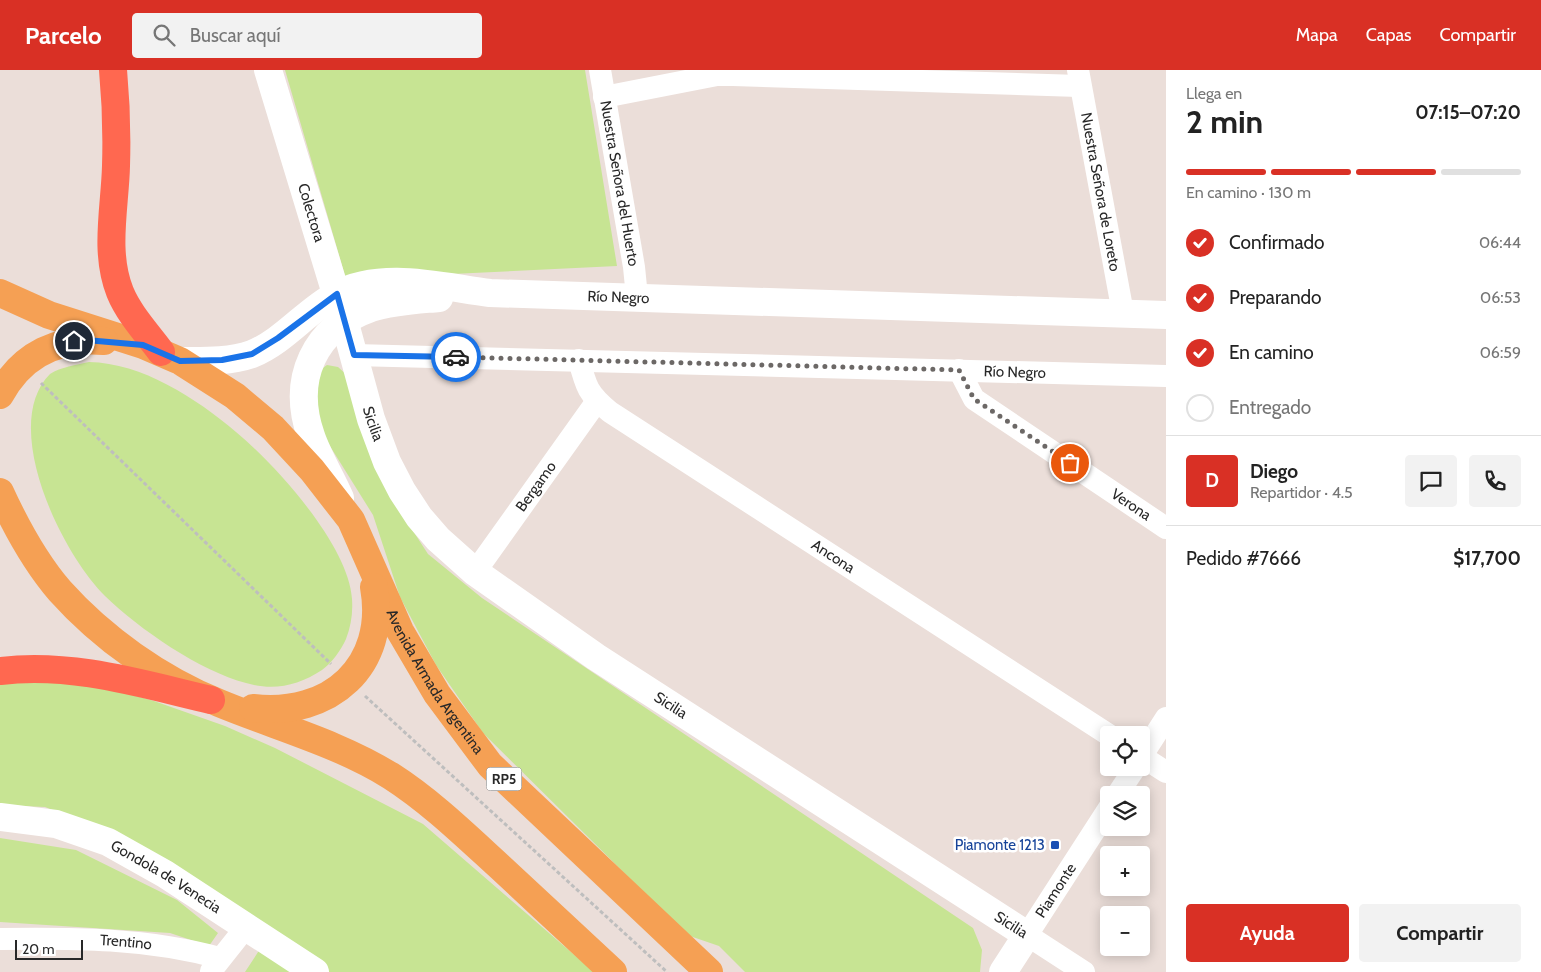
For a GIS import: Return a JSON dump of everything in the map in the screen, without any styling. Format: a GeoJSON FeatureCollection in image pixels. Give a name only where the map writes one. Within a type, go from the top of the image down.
{"type":"FeatureCollection","features":[{"type":"Feature","properties":{"kind":"highway"},"geometry":{"type":"LineString","coordinates":[[113,70],[116,109],[116,168],[112,246],[114,271],[120,292],[136,319],[161,353]]}},
{"type":"Feature","properties":{"kind":"highway"},"geometry":{"type":"LineString","coordinates":[[0,671],[39,668],[89,673],[216,702]]}},
{"type":"Feature","properties":{"kind":"main road","name":"Avenida Armada Argentina"},"geometry":{"type":"LineString","coordinates":[[0,293],[49,316],[161,353],[235,396],[273,428],[312,470],[356,530],[400,631],[437,694],[480,752],[516,791],[709,972]]}},
{"type":"Feature","properties":{"kind":"main road","name":"Avenida Armada Argentina"},"geometry":{"type":"LineString","coordinates":[[0,395],[8,379],[22,365],[62,342],[86,340],[161,353]]}},
{"type":"Feature","properties":{"kind":"main road","name":"Avenida Armada Argentina"},"geometry":{"type":"LineString","coordinates":[[0,476],[5,504],[41,566],[60,591],[125,650],[167,676],[216,702],[314,738],[392,776],[455,827],[613,972]]}},
{"type":"Feature","properties":{"kind":"main road","name":"Avenida Armada Argentina"},"geometry":{"type":"LineString","coordinates":[[216,702],[283,709],[310,704],[329,696],[349,681],[372,643],[376,619],[376,597],[371,572],[356,530]]}},
{"type":"Feature","properties":{"kind":"street","name":"Colectora"},"geometry":{"type":"LineString","coordinates":[[268,70],[354,355]]}},
{"type":"Feature","properties":{"kind":"street","name":"Nuestra Señora del Huerto"},"geometry":{"type":"LineString","coordinates":[[600,70],[634,267],[637,297]]}},
{"type":"Feature","properties":{"kind":"street"},"geometry":{"type":"LineString","coordinates":[[604,97],[717,75],[733,74],[1078,78]]}},
{"type":"Feature","properties":{"kind":"street","name":"Nuestra Señora de Loreto"},"geometry":{"type":"LineString","coordinates":[[1078,78],[1122,313]]}},
{"type":"Feature","properties":{"kind":"street","name":"Río Negro"},"geometry":{"type":"LineString","coordinates":[[161,353],[222,360],[252,354],[278,338],[337,294],[366,285],[398,282],[490,293],[1166,314]]}},
{"type":"Feature","properties":{"kind":"street","name":"Río Negro"},"geometry":{"type":"LineString","coordinates":[[356,530],[311,436],[305,408],[305,376],[316,348],[344,320],[372,308],[402,301],[490,293]]}},
{"type":"Feature","properties":{"kind":"street","name":"Río Negro"},"geometry":{"type":"LineString","coordinates":[[354,355],[1166,376]]}},
{"type":"Feature","properties":{"kind":"street","name":"Sicilia"},"geometry":{"type":"LineString","coordinates":[[354,355],[370,419],[387,462],[402,491],[419,517],[438,539],[476,572],[596,657],[1084,972]]}},
{"type":"Feature","properties":{"kind":"street","name":"Ancona"},"geometry":{"type":"LineString","coordinates":[[579,360],[586,387],[597,401],[610,412],[1100,729]]}},
{"type":"Feature","properties":{"kind":"street","name":"Verona"},"geometry":{"type":"LineString","coordinates":[[959,370],[974,399],[1166,528]]}},
{"type":"Feature","properties":{"kind":"street","name":"Bergamo"},"geometry":{"type":"LineString","coordinates":[[476,572],[597,401]]}},
{"type":"Feature","properties":{"kind":"street"},"geometry":{"type":"LineString","coordinates":[[1150,743],[1166,718]]}},
{"type":"Feature","properties":{"kind":"street"},"geometry":{"type":"LineString","coordinates":[[1150,764],[1166,772]]}},
{"type":"Feature","properties":{"kind":"street","name":"Gondola de Venecia"},"geometry":{"type":"LineString","coordinates":[[0,818],[56,824],[108,842],[135,855],[316,972]]}},
{"type":"Feature","properties":{"kind":"street","name":"Piamonte"},"geometry":{"type":"LineString","coordinates":[[1003,972],[1100,822]]}},
{"type":"Feature","properties":{"kind":"street"},"geometry":{"type":"LineString","coordinates":[[215,965],[246,927]]}},
{"type":"Feature","properties":{"kind":"street","name":"Trentino"},"geometry":{"type":"LineString","coordinates":[[0,939],[125,940],[190,950],[215,965]]}},
{"type":"Feature","properties":{"kind":"green space"},"geometry":{"type":"Polygon","coordinates":[[[285,70],[585,70],[617,266],[346,279],[285,70]]]}},
{"type":"Feature","properties":{"kind":"green space"},"geometry":{"type":"Polygon","coordinates":[[[89,362],[109,364],[148,376],[186,395],[204,407],[252,446],[308,508],[338,555],[348,578],[352,599],[351,619],[346,639],[336,656],[322,670],[304,680],[276,687],[246,683],[228,677],[190,659],[152,635],[119,609],[87,575],[54,519],[33,454],[31,423],[36,396],[50,374],[64,368],[89,362]]]}},
{"type":"Feature","properties":{"kind":"green space"},"geometry":{"type":"Polygon","coordinates":[[[327,365],[338,367],[348,376],[391,497],[428,554],[482,598],[973,928],[982,950],[980,972],[745,972],[719,946],[687,935],[483,733],[436,665],[400,597],[373,515],[318,427],[315,397],[320,370],[327,365]]]}},
{"type":"Feature","properties":{"kind":"green space"},"geometry":{"type":"Polygon","coordinates":[[[83,681],[154,701],[225,726],[275,748],[423,824],[594,972],[328,972],[125,838],[45,807],[0,805],[0,683],[83,681]]]}},
{"type":"Feature","properties":{"kind":"green space"},"geometry":{"type":"Polygon","coordinates":[[[0,838],[76,850],[177,900],[218,933],[209,946],[170,933],[0,922],[0,838]]]}},
{"type":"Feature","properties":{"kind":"green space"},"geometry":{"type":"Polygon","coordinates":[[[260,949],[293,972],[245,972],[260,949]]]}},
{"type":"Feature","properties":{"kind":"way so far"},"geometry":{"type":"LineString","coordinates":[[456,357],[959,370],[974,399],[1070,463]]}},
{"type":"Feature","properties":{"kind":"place","name":"Piamonte 1213"},"geometry":{"type":"Point","coordinates":[1055,845]}},
{"type":"Feature","properties":{"kind":"route"},"geometry":{"type":"LineString","coordinates":[[74,341],[86,340],[143,345],[180,361],[222,360],[252,354],[278,338],[337,294],[354,355],[456,357]]}}]}
